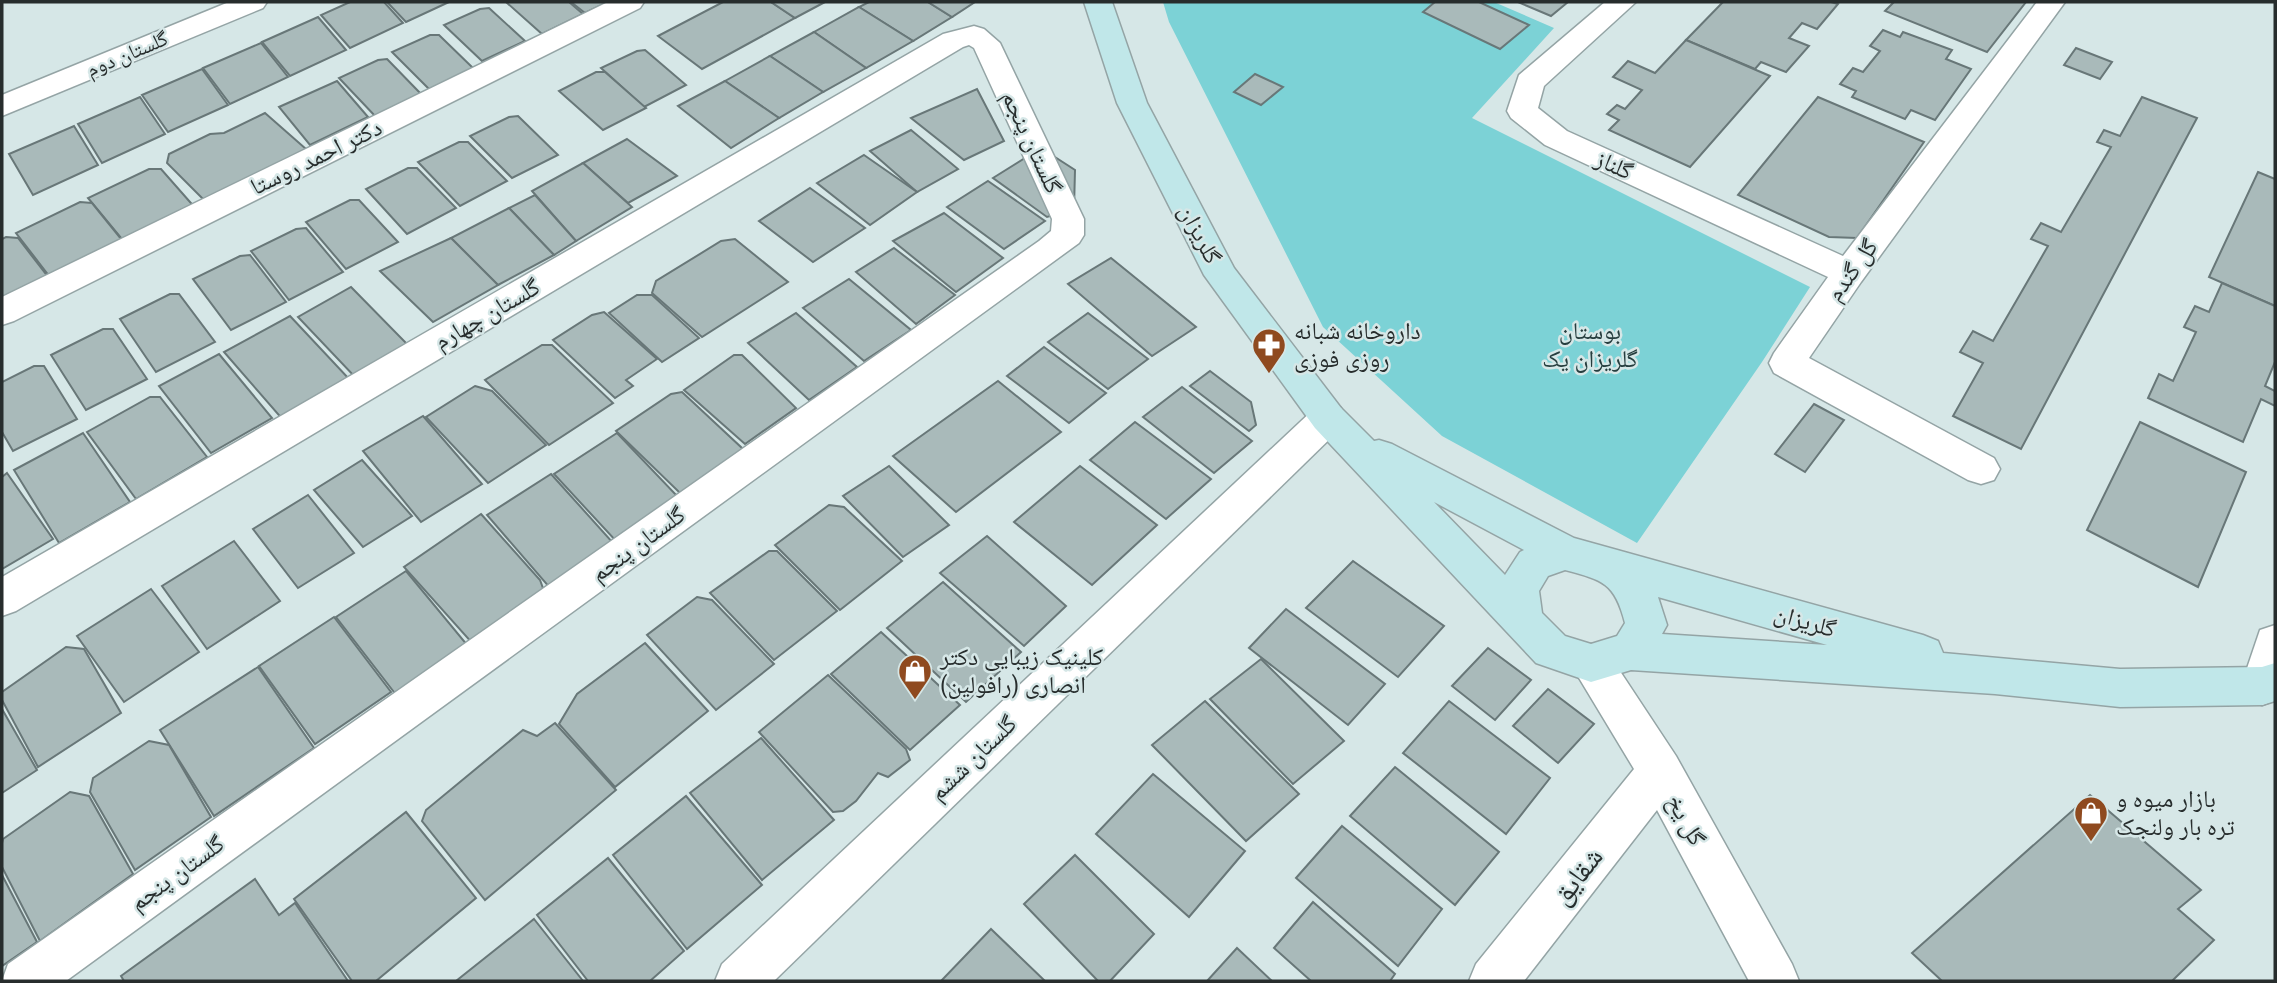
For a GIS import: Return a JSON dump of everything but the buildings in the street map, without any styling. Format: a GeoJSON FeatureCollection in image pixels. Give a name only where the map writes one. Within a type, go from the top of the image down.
{"type":"FeatureCollection","features":[{"type":"Feature","properties":{"kind":"street","name":"گلستان دوم"},"geometry":{"type":"LineString","coordinates":[[2,106],[253,2]]}},
{"type":"Feature","properties":{"kind":"street","name":"دکتر احمد روستا"},"geometry":{"type":"LineString","coordinates":[[2,312],[630,2]]}},
{"type":"Feature","properties":{"kind":"street","name":"گلریزان"},"geometry":{"type":"LineString","coordinates":[[1098,2],[1132,103],[1221,275],[1339,429],[1523,621]]}},
{"type":"Feature","properties":{"kind":"street","name":"گلناز"},"geometry":{"type":"LineString","coordinates":[[1622,2],[1530,82],[1522,111],[1556,138],[1849,273]]}},
{"type":"Feature","properties":{"kind":"street","name":"گل گندم"},"geometry":{"type":"LineString","coordinates":[[1980,469],[1787,363],[1849,273],[2051,2]]}},
{"type":"Feature","properties":{"kind":"street","name":"گلستان چهارم"},"geometry":{"type":"LineString","coordinates":[[2,598],[953,40],[974,35]]}},
{"type":"Feature","properties":{"kind":"street","name":"گلستان پنجم"},"geometry":{"type":"LineString","coordinates":[[25,981],[1067,235],[1068,219],[986,43],[974,35]]}},
{"type":"Feature","properties":{"kind":"street","name":"گلریزان"},"geometry":{"type":"LineString","coordinates":[[1339,429],[1565,553]]}},
{"type":"Feature","properties":{"kind":"street","name":"گلستان ششم"},"geometry":{"type":"LineString","coordinates":[[739,981],[1339,429]]}},
{"type":"Feature","properties":{"kind":"street"},"geometry":{"type":"LineString","coordinates":[[1565,553],[1615,567],[1640,593],[1646,625],[1611,657],[1551,650],[1523,621],[1518,589],[1534,564],[1565,553]]}},
{"type":"Feature","properties":{"kind":"street","name":"گلریزان"},"geometry":{"type":"LineString","coordinates":[[1615,567],[1995,675]]}},
{"type":"Feature","properties":{"kind":"street"},"geometry":{"type":"LineString","coordinates":[[2269,684],[2275,643]]}},
{"type":"Feature","properties":{"kind":"street","name":"گلریزان"},"geometry":{"type":"LineString","coordinates":[[1611,657],[1995,675],[2120,688],[2269,684]]}},
{"type":"Feature","properties":{"kind":"street","name":"گل یخ"},"geometry":{"type":"LineString","coordinates":[[1611,657],[1660,771],[1774,981]]}},
{"type":"Feature","properties":{"kind":"street","name":"شقایق"},"geometry":{"type":"LineString","coordinates":[[1493,981],[1660,771]]}},
{"type":"Feature","properties":{"kind":"green space","name":"بوستان گلریزان یک"},"geometry":{"type":"Polygon","coordinates":[[[1163,2],[1494,2],[1554,28],[1472,118],[1810,287],[1762,362],[1637,543],[1442,436],[1323,327],[1169,22],[1163,2]]]}},
{"type":"Feature","properties":{"kind":"place","name":"داروخانه شبانه روزی فوزی"},"geometry":{"type":"Point","coordinates":[1269,375]}},
{"type":"Feature","properties":{"kind":"place","name":"کلینیک زیبایی دکتر انصاری (رافولین)"},"geometry":{"type":"Point","coordinates":[915,701]}},
{"type":"Feature","properties":{"kind":"place","name":"بازار میوه و تره بار ولنجک"},"geometry":{"type":"Point","coordinates":[2091,843]}}]}
